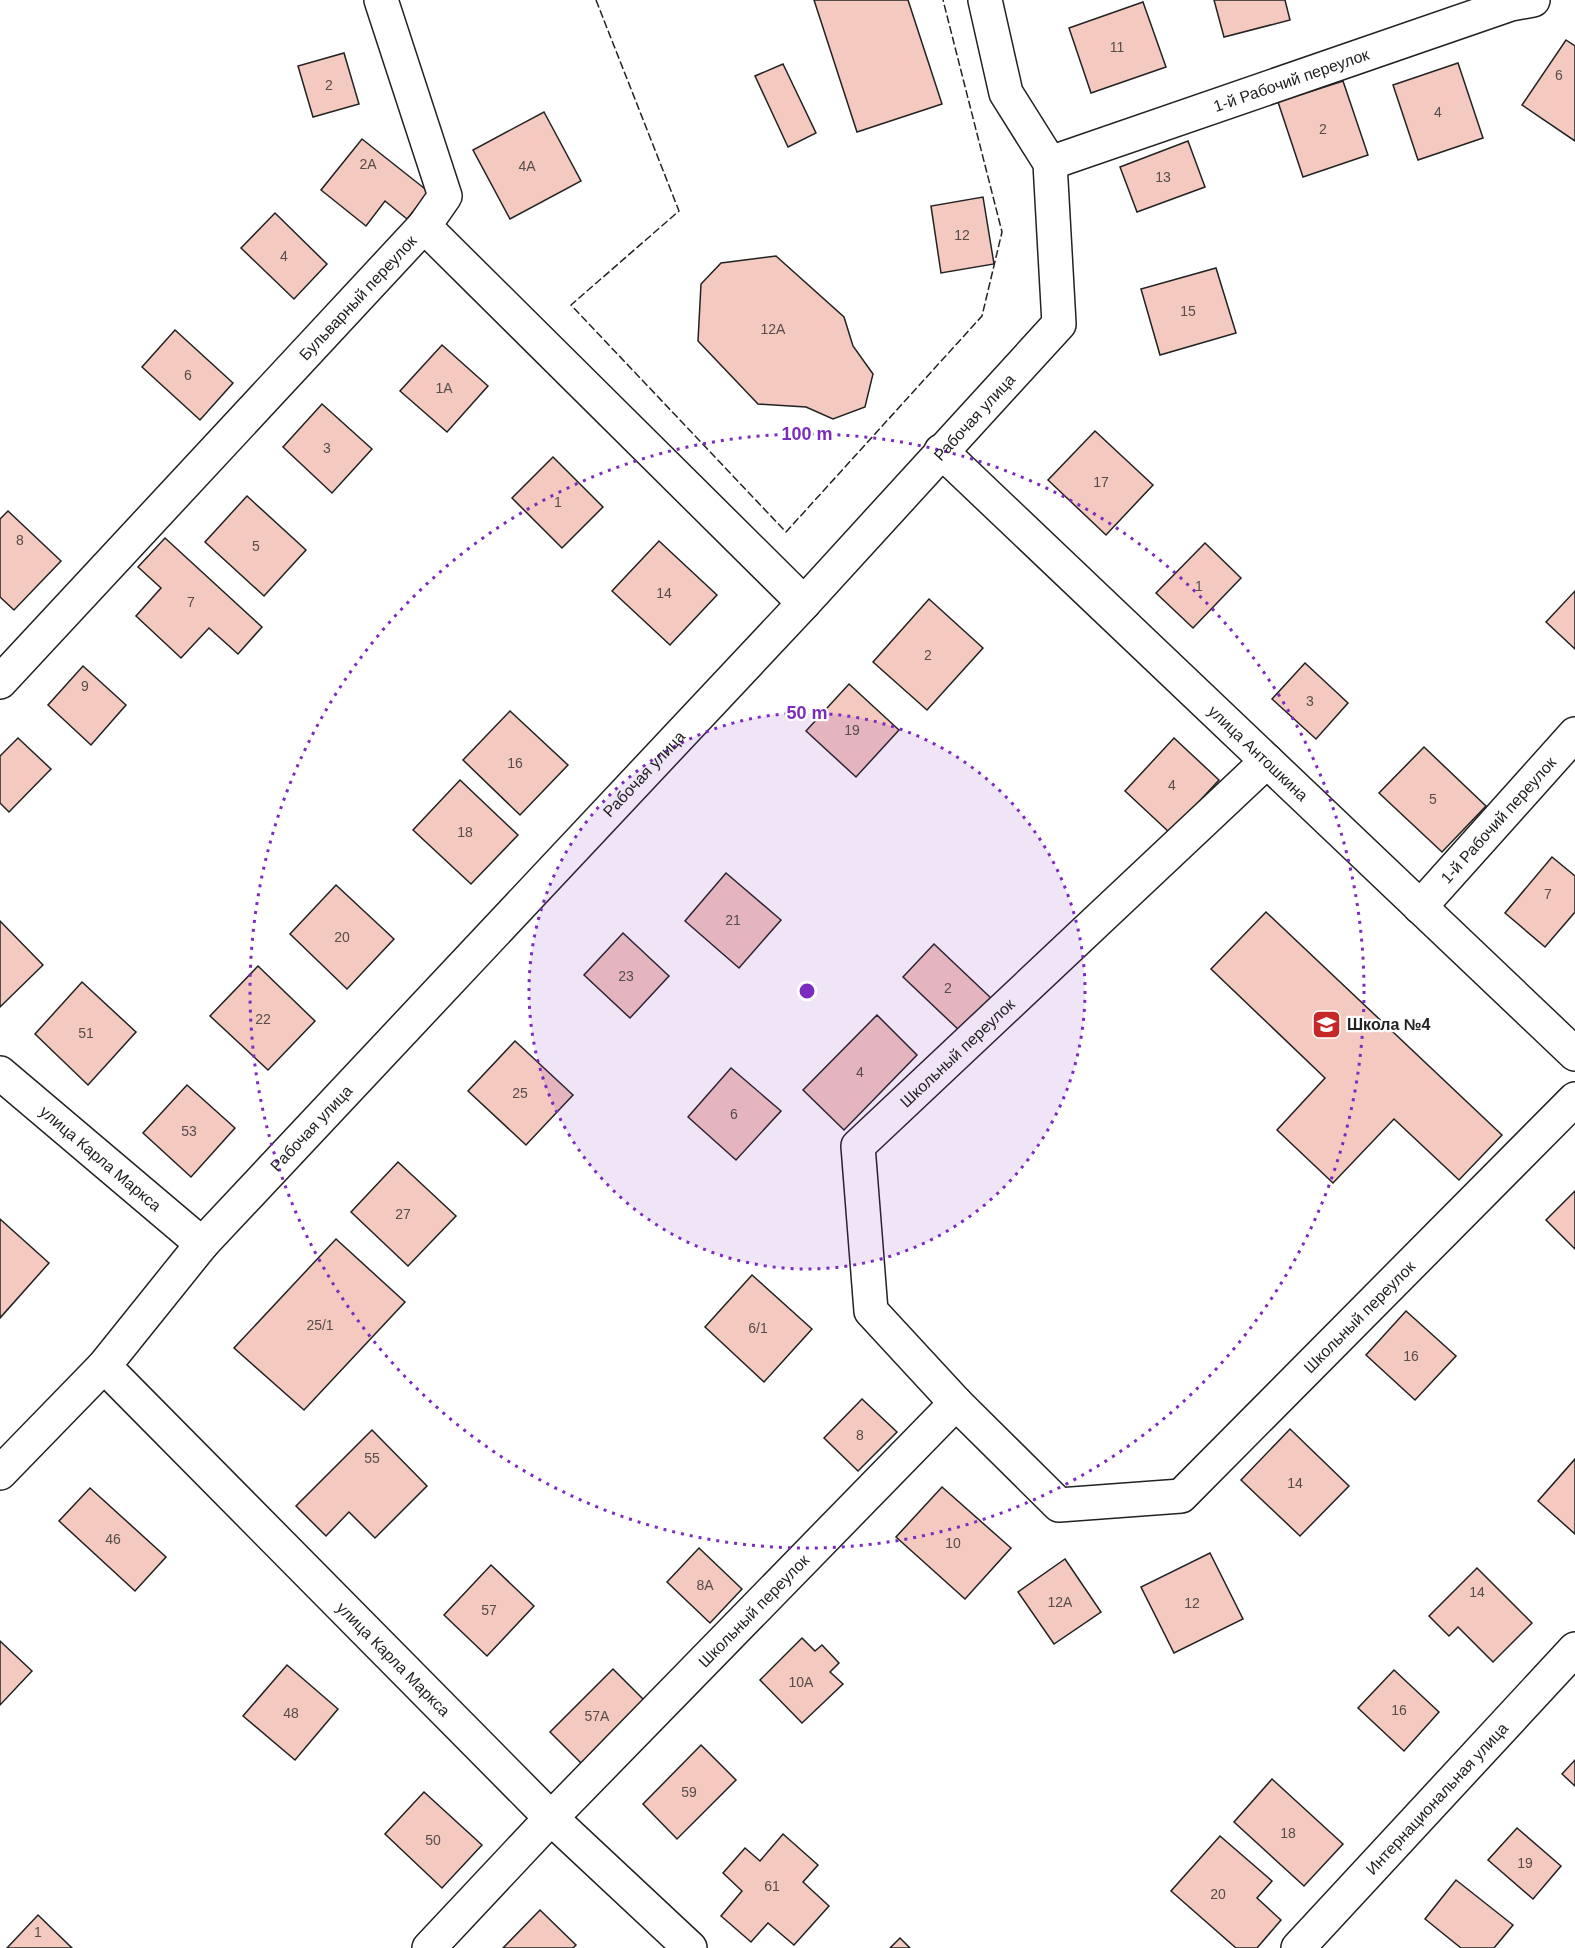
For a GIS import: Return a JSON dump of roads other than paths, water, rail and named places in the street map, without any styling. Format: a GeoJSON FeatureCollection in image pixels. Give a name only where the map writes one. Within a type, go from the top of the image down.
{"type":"FeatureCollection","features":[{"type":"Feature","properties":{"kind":"street"},"geometry":{"type":"LineString","coordinates":[[381,0],[445,196],[424,226]]}},
{"type":"Feature","properties":{"kind":"street","name":"Рабочая улица"},"geometry":{"type":"LineString","coordinates":[[0,1473],[104,1366],[202,1244],[804,603],[1059,324],[1050,163],[1006,93],[985,0]]}},
{"type":"Feature","properties":{"kind":"street","name":"1-й Рабочий переулок"},"geometry":{"type":"LineString","coordinates":[[1050,163],[1510,4],[1533,0]]}},
{"type":"Feature","properties":{"kind":"street","name":"Бульварный переулок"},"geometry":{"type":"LineString","coordinates":[[0,682],[424,226],[804,603]]}},
{"type":"Feature","properties":{"kind":"street","name":"улица Антошкина"},"geometry":{"type":"LineString","coordinates":[[941,451],[1575,1054]]}},
{"type":"Feature","properties":{"kind":"street","name":"1-й Рабочий переулок"},"geometry":{"type":"LineString","coordinates":[[1420,907],[1575,734]]}},
{"type":"Feature","properties":{"kind":"street","name":"Школьный переулок"},"geometry":{"type":"LineString","coordinates":[[1267,761],[858,1146],[871,1311],[956,1403],[1059,1504],[1181,1496],[1575,1099]]}},
{"type":"Feature","properties":{"kind":"street","name":"улица Карла Маркса"},"geometry":{"type":"LineString","coordinates":[[0,1073],[202,1244]]}},
{"type":"Feature","properties":{"kind":"street","name":"улица Карла Маркса"},"geometry":{"type":"LineString","coordinates":[[104,1366],[551,1818],[690,1948]]}},
{"type":"Feature","properties":{"kind":"street","name":"Школьный переулок"},"geometry":{"type":"LineString","coordinates":[[429,1948],[551,1818],[956,1403]]}},
{"type":"Feature","properties":{"kind":"street","name":"Интернациональная улица"},"geometry":{"type":"LineString","coordinates":[[1298,1948],[1575,1649]]}},
{"type":"Feature","properties":{"kind":"place","name":"Школа №4"},"geometry":{"type":"Point","coordinates":[1326,1024]}}]}
